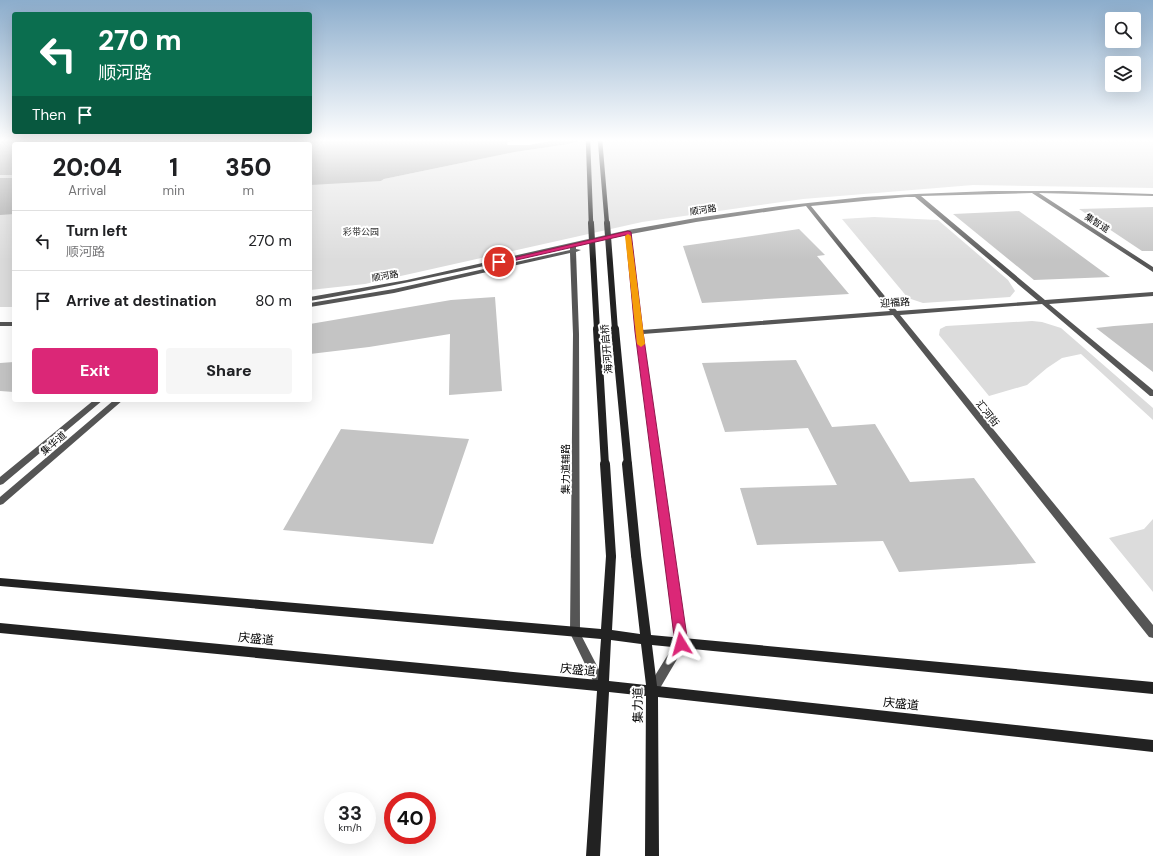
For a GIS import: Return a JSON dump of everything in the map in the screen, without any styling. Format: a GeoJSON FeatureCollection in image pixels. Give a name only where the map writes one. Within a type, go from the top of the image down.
{"type":"FeatureCollection","features":[{"type":"Feature","properties":{"kind":"main road","name":"海河开启桥"},"geometry":{"type":"LineString","coordinates":[[589,180],[592,255],[611,556],[608,636]]}},
{"type":"Feature","properties":{"kind":"main road","name":"海河开启桥"},"geometry":{"type":"LineString","coordinates":[[603,180],[616,342],[636,555]]}},
{"type":"Feature","properties":{"kind":"main road","name":"集力道"},"geometry":{"type":"LineString","coordinates":[[636,555],[652,691],[652,856]]}},
{"type":"Feature","properties":{"kind":"main road"},"geometry":{"type":"LineString","coordinates":[[0,582],[575,632],[647,641],[1153,688]]}},
{"type":"Feature","properties":{"kind":"main road","name":"庆盛道"},"geometry":{"type":"LineString","coordinates":[[0,628],[652,691],[1153,746]]}},
{"type":"Feature","properties":{"kind":"main road"},"geometry":{"type":"LineString","coordinates":[[594,856],[602,687],[608,636]]}},
{"type":"Feature","properties":{"kind":"street","name":"顺河路"},"geometry":{"type":"LineString","coordinates":[[312,305],[394,291],[697,220],[808,205],[916,196],[1032,192],[1153,195]]}},
{"type":"Feature","properties":{"kind":"street","name":"集智道"},"geometry":{"type":"LineString","coordinates":[[1032,192],[1153,270]]}},
{"type":"Feature","properties":{"kind":"street"},"geometry":{"type":"LineString","coordinates":[[916,196],[1153,394]]}},
{"type":"Feature","properties":{"kind":"street","name":"汇河街"},"geometry":{"type":"LineString","coordinates":[[808,205],[824,222],[894,312],[1153,633]]}},
{"type":"Feature","properties":{"kind":"street"},"geometry":{"type":"LineString","coordinates":[[628,235],[639,332],[681,644],[652,691]]}},
{"type":"Feature","properties":{"kind":"street","name":"顺河路"},"geometry":{"type":"LineString","coordinates":[[312,299],[573,248]]}},
{"type":"Feature","properties":{"kind":"street","name":"集力道辅路"},"geometry":{"type":"LineString","coordinates":[[573,248],[576,334],[575,632],[602,687]]}},
{"type":"Feature","properties":{"kind":"street","name":"迎福路"},"geometry":{"type":"LineString","coordinates":[[639,332],[1153,294]]}},
{"type":"Feature","properties":{"kind":"street"},"geometry":{"type":"LineString","coordinates":[[0,324],[12,324]]}},
{"type":"Feature","properties":{"kind":"street"},"geometry":{"type":"LineString","coordinates":[[0,329],[12,329]]}},
{"type":"Feature","properties":{"kind":"street","name":"集华道"},"geometry":{"type":"LineString","coordinates":[[0,482],[97,402]]}},
{"type":"Feature","properties":{"kind":"street","name":"集华道"},"geometry":{"type":"LineString","coordinates":[[0,502],[117,402]]}},
{"type":"Feature","properties":{"kind":"green space"},"geometry":{"type":"Polygon","coordinates":[[[0,180],[12,180],[12,307],[0,307],[0,180]]]}},
{"type":"Feature","properties":{"kind":"green space","name":"彩带公园"},"geometry":{"type":"Polygon","coordinates":[[[312,180],[1153,180],[1153,188],[973,185],[803,199],[642,222],[365,284],[312,290],[312,180]]]}},
{"type":"Feature","properties":{"kind":"green space"},"geometry":{"type":"Polygon","coordinates":[[[874,217],[938,220],[1008,280],[1015,291],[1010,297],[923,303],[908,298],[842,219],[874,217]]]}},
{"type":"Feature","properties":{"kind":"green space"},"geometry":{"type":"Polygon","coordinates":[[[1032,321],[1042,322],[1061,328],[1153,408],[1153,420],[1081,354],[1062,358],[1047,368],[1027,385],[989,396],[939,335],[940,329],[946,326],[1032,321]]]}},
{"type":"Feature","properties":{"kind":"green space"},"geometry":{"type":"Polygon","coordinates":[[[1153,519],[1153,592],[1109,538],[1144,529],[1153,519]]]}},
{"type":"Feature","properties":{"kind":"shaded area"},"geometry":{"type":"Polygon","coordinates":[[[0,180],[12,180],[12,214],[0,215],[0,180]]]}},
{"type":"Feature","properties":{"kind":"shaded area"},"geometry":{"type":"Polygon","coordinates":[[[312,180],[383,180],[312,185],[312,180]]]}},
{"type":"Feature","properties":{"kind":"building"},"geometry":{"type":"Polygon","coordinates":[[[1153,207],[1153,251],[1142,251],[1079,209],[1153,207]]]}},
{"type":"Feature","properties":{"kind":"building"},"geometry":{"type":"Polygon","coordinates":[[[1019,211],[1110,277],[1034,280],[953,214],[1019,211]]]}},
{"type":"Feature","properties":{"kind":"building"},"geometry":{"type":"Polygon","coordinates":[[[799,229],[825,255],[817,256],[849,294],[702,303],[683,246],[799,229]]]}},
{"type":"Feature","properties":{"kind":"building"},"geometry":{"type":"Polygon","coordinates":[[[495,297],[502,391],[449,395],[450,334],[369,347],[312,354],[312,324],[451,300],[495,297]]]}},
{"type":"Feature","properties":{"kind":"building"},"geometry":{"type":"Polygon","coordinates":[[[1153,323],[1153,372],[1096,328],[1114,326],[1153,323]]]}},
{"type":"Feature","properties":{"kind":"building"},"geometry":{"type":"Polygon","coordinates":[[[796,360],[832,427],[875,424],[910,482],[974,478],[1036,563],[899,572],[883,541],[757,545],[740,488],[837,485],[808,428],[725,432],[702,363],[796,360]]]}},
{"type":"Feature","properties":{"kind":"building"},"geometry":{"type":"Polygon","coordinates":[[[12,362],[12,392],[0,391],[0,363],[12,362]]]}},
{"type":"Feature","properties":{"kind":"building"},"geometry":{"type":"Polygon","coordinates":[[[341,429],[469,439],[433,544],[283,530],[341,429]]]}},
{"type":"Feature","properties":{"kind":"slow traffic"},"geometry":{"type":"LineString","coordinates":[[628,236],[641,344]]}},
{"type":"Feature","properties":{"kind":"route"},"geometry":{"type":"LineString","coordinates":[[499,262],[628,232],[639,332],[681,644]]}}]}
